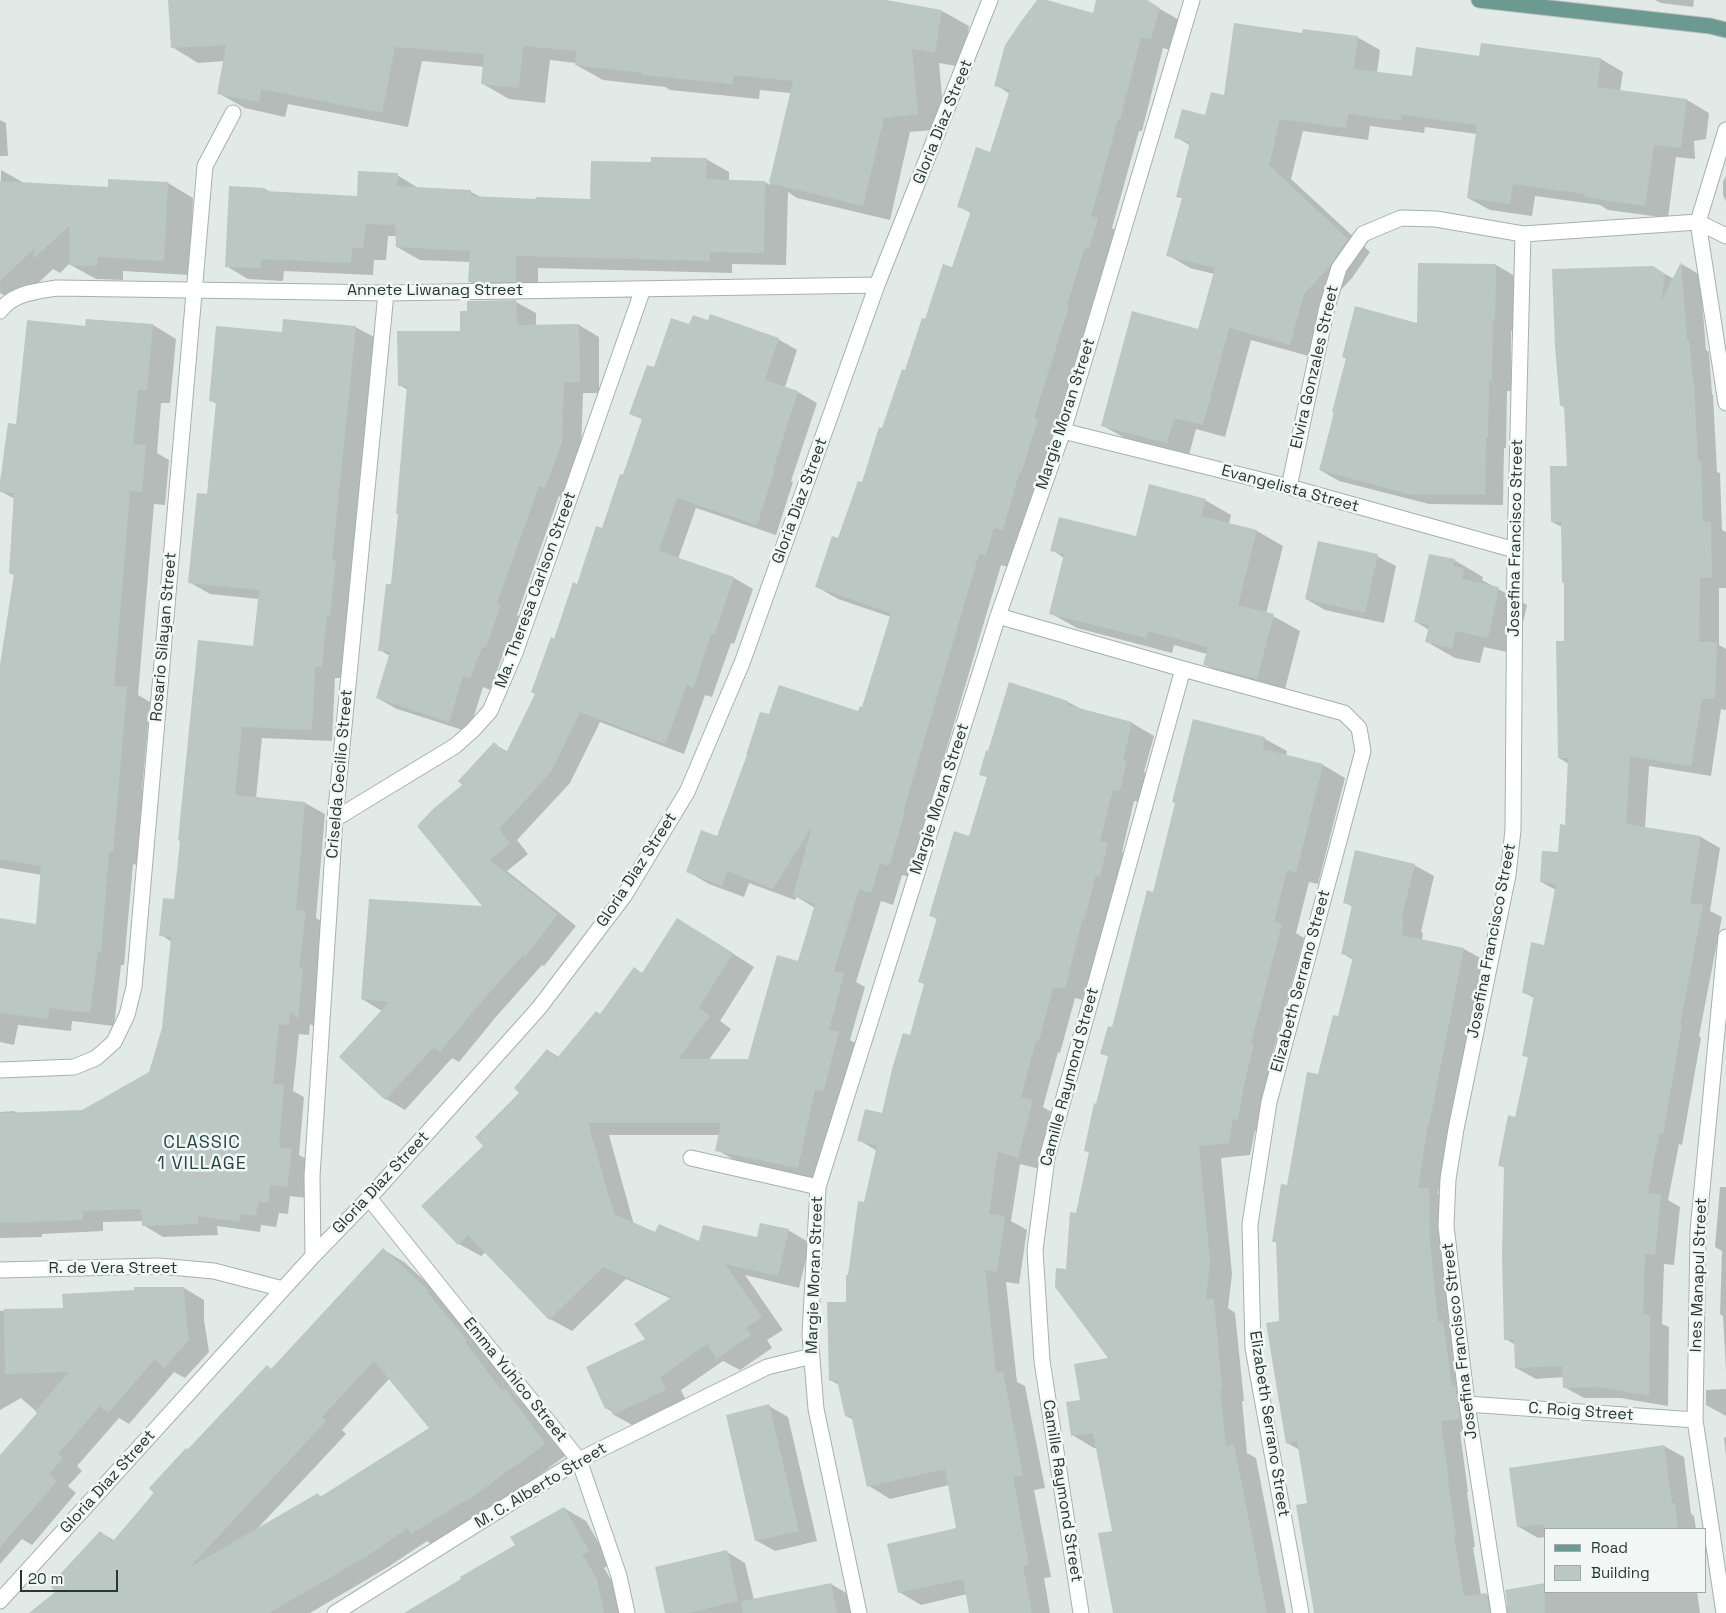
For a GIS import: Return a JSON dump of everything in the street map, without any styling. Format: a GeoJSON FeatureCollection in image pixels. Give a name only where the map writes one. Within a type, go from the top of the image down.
{"type":"FeatureCollection","features":[{"type":"Feature","properties":{"kind":"main road"},"geometry":{"type":"LineString","coordinates":[[1479,0],[1710,26],[1726,30]]}},
{"type":"Feature","properties":{"kind":"street","name":"Gloria Diaz Street"},"geometry":{"type":"LineString","coordinates":[[0,1601],[313,1256],[369,1198],[539,1008],[624,896],[688,792],[742,663],[877,285],[990,0]]}},
{"type":"Feature","properties":{"kind":"street","name":"Margie Moran Street"},"geometry":{"type":"LineString","coordinates":[[859,1613],[816,1409],[810,1335],[818,1187],[998,616],[1063,431],[1192,0]]}},
{"type":"Feature","properties":{"kind":"street","name":"Rosario Silayan Street"},"geometry":{"type":"LineString","coordinates":[[0,1070],[74,1067],[96,1058],[114,1042],[127,1015],[134,987],[205,166],[233,113]]}},
{"type":"Feature","properties":{"kind":"street"},"geometry":{"type":"LineString","coordinates":[[1726,130],[1698,222],[1726,404]]}},
{"type":"Feature","properties":{"kind":"street","name":"Elvira Gonzales Street"},"geometry":{"type":"LineString","coordinates":[[1289,487],[1326,307],[1339,268],[1363,234],[1402,218],[1436,219],[1523,234],[1698,222]]}},
{"type":"Feature","properties":{"kind":"street"},"geometry":{"type":"LineString","coordinates":[[1698,222],[1726,236]]}},
{"type":"Feature","properties":{"kind":"street","name":"Josefina Francisco Street"},"geometry":{"type":"LineString","coordinates":[[1499,1613],[1466,1404],[1446,1226],[1448,1179],[1456,1129],[1508,875],[1512,839],[1515,550],[1523,234]]}},
{"type":"Feature","properties":{"kind":"street","name":"Annete Liwanag Street"},"geometry":{"type":"LineString","coordinates":[[0,311],[5,304],[29,292],[57,288],[386,293],[877,285]]}},
{"type":"Feature","properties":{"kind":"street","name":"Ma. Theresa Carlson Street"},"geometry":{"type":"LineString","coordinates":[[335,819],[455,746],[473,730],[490,710],[515,653],[642,289]]}},
{"type":"Feature","properties":{"kind":"street","name":"Criselda Cecilio Street"},"geometry":{"type":"LineString","coordinates":[[313,1256],[312,1176],[335,819],[386,293]]}},
{"type":"Feature","properties":{"kind":"street","name":"Evangelista Street"},"geometry":{"type":"LineString","coordinates":[[1063,431],[1289,487],[1515,550]]}},
{"type":"Feature","properties":{"kind":"street","name":"Elizabeth Serrano Street"},"geometry":{"type":"LineString","coordinates":[[998,616],[1344,713],[1359,728],[1363,751],[1269,1102],[1250,1224],[1253,1348],[1301,1613]]}},
{"type":"Feature","properties":{"kind":"street","name":"Camille Raymond Street"},"geometry":{"type":"LineString","coordinates":[[1081,1613],[1042,1361],[1035,1250],[1047,1158],[1183,669]]}},
{"type":"Feature","properties":{"kind":"street","name":"Ines Manapul Street"},"geometry":{"type":"LineString","coordinates":[[1724,1613],[1695,1420],[1698,1231],[1726,936]]}},
{"type":"Feature","properties":{"kind":"street"},"geometry":{"type":"LineString","coordinates":[[691,1158],[818,1187]]}},
{"type":"Feature","properties":{"kind":"street","name":"Emma Yuhico Street"},"geometry":{"type":"LineString","coordinates":[[369,1198],[579,1460],[619,1576],[627,1613]]}},
{"type":"Feature","properties":{"kind":"street","name":"R. de Vera Street"},"geometry":{"type":"LineString","coordinates":[[0,1270],[159,1266],[214,1271],[283,1290]]}},
{"type":"Feature","properties":{"kind":"street","name":"M. C. Alberto Street"},"geometry":{"type":"LineString","coordinates":[[335,1613],[579,1460],[767,1367],[812,1356]]}},
{"type":"Feature","properties":{"kind":"street","name":"C. Roig Street"},"geometry":{"type":"LineString","coordinates":[[1466,1404],[1695,1420]]}},
{"type":"Feature","properties":{"kind":"building"},"geometry":{"type":"Polygon","coordinates":[[[168,0],[886,0],[942,10],[935,53],[912,49],[918,114],[884,118],[863,206],[769,183],[793,81],[733,75],[733,84],[642,75],[642,73],[575,65],[576,51],[523,46],[519,88],[481,84],[484,54],[395,47],[382,113],[261,89],[259,102],[217,94],[226,45],[171,48],[168,0]]]}},
{"type":"Feature","properties":{"kind":"building"},"geometry":{"type":"Polygon","coordinates":[[[1037,0],[1047,0],[1093,13],[1096,0],[1147,0],[1160,8],[1151,39],[1141,37],[1120,120],[1118,119],[1091,216],[1098,218],[1089,249],[1085,247],[1067,305],[1069,306],[1034,418],[1038,419],[1021,474],[1019,473],[1003,530],[994,528],[986,555],[979,554],[903,812],[905,812],[889,866],[880,863],[871,893],[859,889],[834,971],[844,973],[829,1030],[839,1032],[823,1092],[815,1090],[798,1168],[715,1151],[721,1123],[588,1123],[614,1214],[655,1232],[659,1224],[699,1241],[703,1225],[757,1237],[760,1223],[789,1229],[778,1276],[725,1264],[762,1317],[746,1328],[751,1335],[717,1359],[707,1344],[660,1377],[666,1390],[613,1415],[609,1407],[605,1409],[586,1367],[645,1339],[634,1324],[672,1297],[603,1267],[549,1320],[468,1235],[458,1245],[421,1206],[483,1146],[475,1137],[519,1093],[514,1088],[547,1049],[557,1058],[596,1011],[600,1014],[634,967],[642,973],[677,918],[733,953],[699,1008],[710,1016],[678,1059],[748,1059],[777,955],[798,961],[815,904],[793,896],[812,826],[773,889],[727,871],[722,886],[686,872],[701,830],[717,836],[747,755],[760,712],[769,714],[779,685],[858,711],[860,706],[862,707],[891,613],[815,587],[832,536],[838,538],[858,481],[862,482],[879,427],[882,428],[902,369],[905,370],[922,318],[925,319],[943,264],[952,267],[971,211],[957,207],[976,147],[990,152],[1010,90],[994,86],[1005,45],[1037,0]]]}},
{"type":"Feature","properties":{"kind":"building"},"geometry":{"type":"Polygon","coordinates":[[[1234,23],[1302,33],[1303,29],[1358,36],[1354,69],[1412,76],[1416,47],[1479,56],[1481,43],[1601,58],[1597,87],[1687,99],[1681,148],[1654,145],[1645,206],[1584,197],[1585,194],[1513,184],[1510,204],[1467,198],[1477,125],[1402,115],[1402,121],[1348,114],[1346,128],[1280,119],[1269,165],[1348,239],[1330,266],[1304,294],[1290,345],[1229,328],[1203,425],[1174,418],[1167,443],[1101,426],[1132,311],[1198,329],[1215,268],[1166,256],[1182,198],[1176,197],[1190,142],[1174,138],[1182,109],[1205,115],[1211,92],[1224,95],[1234,23]]]}},
{"type":"Feature","properties":{"kind":"building"},"geometry":{"type":"Polygon","coordinates":[[[651,157],[707,158],[706,179],[765,181],[764,253],[710,252],[710,261],[516,256],[516,282],[468,282],[470,251],[396,247],[395,225],[366,224],[363,248],[352,248],[351,263],[261,259],[261,268],[225,267],[229,186],[265,188],[265,191],[357,196],[358,171],[398,173],[397,186],[471,190],[471,196],[590,199],[591,161],[651,162],[651,157]]]}},
{"type":"Feature","properties":{"kind":"building"},"geometry":{"type":"Polygon","coordinates":[[[108,179],[168,182],[164,261],[98,257],[97,266],[69,265],[69,226],[33,259],[35,248],[0,281],[0,181],[108,187],[108,179]]]}},
{"type":"Feature","properties":{"kind":"building"},"geometry":{"type":"Polygon","coordinates":[[[1681,262],[1687,340],[1689,340],[1694,382],[1698,461],[1701,461],[1703,522],[1711,522],[1712,578],[1700,578],[1699,642],[1717,642],[1715,699],[1702,699],[1691,766],[1630,756],[1626,824],[1701,836],[1690,903],[1703,905],[1680,1025],[1682,1025],[1663,1134],[1659,1134],[1648,1193],[1661,1195],[1655,1255],[1645,1254],[1643,1315],[1650,1315],[1649,1396],[1599,1387],[1563,1388],[1562,1366],[1515,1368],[1514,1339],[1504,1340],[1502,1254],[1504,1167],[1498,1166],[1508,1115],[1515,1117],[1528,1057],[1522,1056],[1534,995],[1522,993],[1531,942],[1544,945],[1556,884],[1540,882],[1542,851],[1558,852],[1560,824],[1565,825],[1568,758],[1558,758],[1556,641],[1564,641],[1564,583],[1562,583],[1561,522],[1551,522],[1550,466],[1567,466],[1564,406],[1560,406],[1555,347],[1552,269],[1653,266],[1665,274],[1661,302],[1681,262]]]}},
{"type":"Feature","properties":{"kind":"building"},"geometry":{"type":"Polygon","coordinates":[[[1418,263],[1496,264],[1492,381],[1489,381],[1488,438],[1486,438],[1485,495],[1409,494],[1319,470],[1334,413],[1332,412],[1346,358],[1342,357],[1355,306],[1417,323],[1418,263]]]}},
{"type":"Feature","properties":{"kind":"building"},"geometry":{"type":"Polygon","coordinates":[[[516,300],[517,325],[579,324],[580,382],[564,382],[562,442],[545,488],[539,486],[497,603],[501,605],[486,648],[482,647],[470,679],[463,676],[449,722],[376,698],[390,652],[378,651],[386,584],[391,584],[407,386],[398,386],[397,331],[460,331],[460,311],[467,311],[467,301],[516,300]]]}},
{"type":"Feature","properties":{"kind":"building"},"geometry":{"type":"Polygon","coordinates":[[[710,314],[779,338],[765,380],[798,391],[757,525],[677,498],[659,551],[734,577],[715,634],[712,633],[693,688],[687,685],[665,744],[580,712],[551,772],[499,829],[510,843],[490,860],[558,914],[525,957],[523,955],[440,1052],[434,1047],[385,1100],[339,1057],[389,1002],[361,999],[369,899],[482,906],[417,826],[433,809],[462,785],[458,781],[494,742],[506,753],[535,694],[531,692],[551,637],[554,639],[573,582],[577,584],[596,526],[602,528],[620,474],[623,475],[642,419],[629,414],[647,365],[654,367],[671,318],[689,324],[693,315],[708,320],[710,314]]]}},
{"type":"Feature","properties":{"kind":"building"},"geometry":{"type":"Polygon","coordinates":[[[86,319],[153,324],[147,390],[138,390],[133,444],[146,445],[142,492],[130,491],[114,686],[127,687],[113,852],[109,852],[101,952],[98,952],[90,1013],[49,1008],[48,1019],[0,1013],[0,918],[36,924],[41,866],[0,859],[0,665],[14,574],[9,573],[14,493],[0,492],[0,482],[8,423],[16,424],[27,320],[85,326],[86,319]]]}},
{"type":"Feature","properties":{"kind":"building"},"geometry":{"type":"Polygon","coordinates":[[[283,319],[356,326],[332,560],[336,560],[330,616],[327,615],[322,667],[315,667],[312,730],[242,727],[235,793],[236,795],[305,802],[296,910],[306,911],[299,967],[303,968],[298,1019],[290,1011],[289,1025],[279,1024],[273,1084],[284,1085],[279,1147],[292,1149],[287,1187],[270,1185],[268,1203],[258,1202],[256,1216],[241,1214],[240,1222],[198,1216],[198,1224],[142,1226],[141,1209],[83,1211],[83,1220],[0,1223],[0,1113],[82,1110],[149,1072],[162,1028],[171,937],[159,936],[163,898],[174,899],[198,640],[253,646],[259,590],[188,583],[197,493],[207,494],[216,402],[209,401],[216,326],[282,332],[283,319]]]}},
{"type":"Feature","properties":{"kind":"building"},"geometry":{"type":"Polygon","coordinates":[[[1149,484],[1206,499],[1201,516],[1257,530],[1238,605],[1274,614],[1257,679],[1203,665],[1208,647],[1148,631],[1146,638],[1049,614],[1064,554],[1050,551],[1059,517],[1136,536],[1149,484]]]}},
{"type":"Feature","properties":{"kind":"building"},"geometry":{"type":"Polygon","coordinates":[[[1318,541],[1378,554],[1365,613],[1305,599],[1318,541]]]}},
{"type":"Feature","properties":{"kind":"building"},"geometry":{"type":"Polygon","coordinates":[[[1429,554],[1455,559],[1453,566],[1464,568],[1462,579],[1499,587],[1488,638],[1456,631],[1452,648],[1425,642],[1429,625],[1414,622],[1429,554]]]}},
{"type":"Feature","properties":{"kind":"building"},"geometry":{"type":"Polygon","coordinates":[[[1009,682],[1068,701],[1067,705],[1132,722],[1123,760],[1127,761],[1120,791],[1113,789],[1100,841],[1108,843],[1100,876],[1096,875],[1084,920],[1082,920],[1065,989],[1053,987],[1039,1041],[1036,1041],[1021,1097],[1033,1100],[1018,1158],[998,1152],[989,1214],[1005,1216],[997,1272],[985,1270],[996,1373],[1003,1372],[1023,1476],[1013,1477],[1029,1565],[1023,1566],[1032,1613],[969,1613],[963,1579],[898,1593],[887,1544],[956,1528],[945,1469],[867,1487],[851,1415],[845,1416],[837,1380],[829,1381],[827,1302],[846,1302],[846,1275],[848,1275],[858,1201],[864,1202],[877,1145],[857,1141],[865,1109],[882,1113],[903,1033],[910,1035],[924,984],[918,982],[937,918],[929,916],[954,831],[969,836],[987,777],[979,775],[1009,682]]]}},
{"type":"Feature","properties":{"kind":"building"},"geometry":{"type":"Polygon","coordinates":[[[1193,719],[1265,737],[1263,749],[1323,764],[1296,873],[1287,870],[1274,922],[1282,924],[1251,1043],[1254,1044],[1238,1120],[1233,1119],[1229,1143],[1199,1146],[1210,1261],[1206,1299],[1214,1299],[1226,1446],[1234,1444],[1267,1613],[1113,1613],[1098,1533],[1112,1531],[1093,1433],[1071,1436],[1066,1402],[1080,1400],[1074,1364],[1108,1358],[1055,1287],[1056,1268],[1066,1269],[1070,1212],[1076,1213],[1089,1152],[1084,1151],[1094,1103],[1096,1104],[1108,1056],[1100,1054],[1108,1026],[1112,1027],[1147,890],[1153,892],[1175,803],[1172,802],[1193,719]]]}},
{"type":"Feature","properties":{"kind":"building"},"geometry":{"type":"Polygon","coordinates":[[[1355,850],[1415,864],[1401,920],[1404,921],[1401,935],[1464,948],[1428,1125],[1418,1188],[1429,1188],[1430,1242],[1438,1322],[1443,1321],[1452,1386],[1455,1385],[1460,1419],[1441,1421],[1456,1536],[1454,1536],[1464,1596],[1486,1593],[1490,1613],[1314,1613],[1296,1505],[1307,1503],[1297,1441],[1286,1444],[1266,1323],[1279,1321],[1276,1242],[1272,1242],[1281,1184],[1287,1185],[1307,1072],[1318,1074],[1333,1015],[1338,1016],[1353,957],[1341,954],[1352,905],[1343,903],[1355,850]]]}},
{"type":"Feature","properties":{"kind":"building"},"geometry":{"type":"Polygon","coordinates":[[[383,1248],[429,1291],[427,1292],[467,1340],[465,1342],[502,1391],[505,1388],[545,1444],[467,1501],[411,1534],[408,1528],[367,1556],[269,1613],[29,1613],[55,1592],[50,1585],[100,1531],[112,1542],[154,1493],[149,1488],[267,1365],[271,1369],[383,1248]],[[374,1361],[322,1417],[326,1421],[189,1568],[318,1493],[320,1497],[429,1428],[374,1361]]]}},
{"type":"Feature","properties":{"kind":"building"},"geometry":{"type":"Polygon","coordinates":[[[134,1287],[184,1287],[189,1340],[164,1368],[155,1359],[108,1413],[100,1406],[58,1454],[63,1458],[49,1474],[57,1481],[0,1547],[0,1455],[37,1413],[35,1411],[69,1372],[5,1374],[4,1309],[63,1308],[62,1294],[134,1290],[134,1287]]]}},
{"type":"Feature","properties":{"kind":"building"},"geometry":{"type":"Polygon","coordinates":[[[769,1404],[799,1531],[755,1541],[726,1415],[769,1404]]]}},
{"type":"Feature","properties":{"kind":"building"},"geometry":{"type":"Polygon","coordinates":[[[1664,1445],[1672,1503],[1675,1503],[1678,1528],[1544,1529],[1543,1524],[1517,1527],[1509,1468],[1664,1445]]]}},
{"type":"Feature","properties":{"kind":"building"},"geometry":{"type":"Polygon","coordinates":[[[564,1507],[589,1551],[582,1555],[597,1579],[604,1613],[404,1613],[515,1545],[510,1537],[564,1507]]]}},
{"type":"Feature","properties":{"kind":"building"},"geometry":{"type":"Polygon","coordinates":[[[727,1550],[738,1601],[689,1613],[665,1613],[655,1567],[727,1550]]]}},
{"type":"Feature","properties":{"kind":"building"},"geometry":{"type":"Polygon","coordinates":[[[831,1583],[837,1613],[743,1613],[742,1601],[831,1583]]]}},
{"type":"Feature","properties":{"kind":"building"},"geometry":{"type":"Polygon","coordinates":[[[1544,1583],[1545,1613],[1508,1613],[1505,1590],[1544,1583]]]}},
{"type":"Feature","properties":{"kind":"district","name":"CLASSIC 1 VILLAGE"},"geometry":{"type":"Point","coordinates":[202,1153]}}]}
